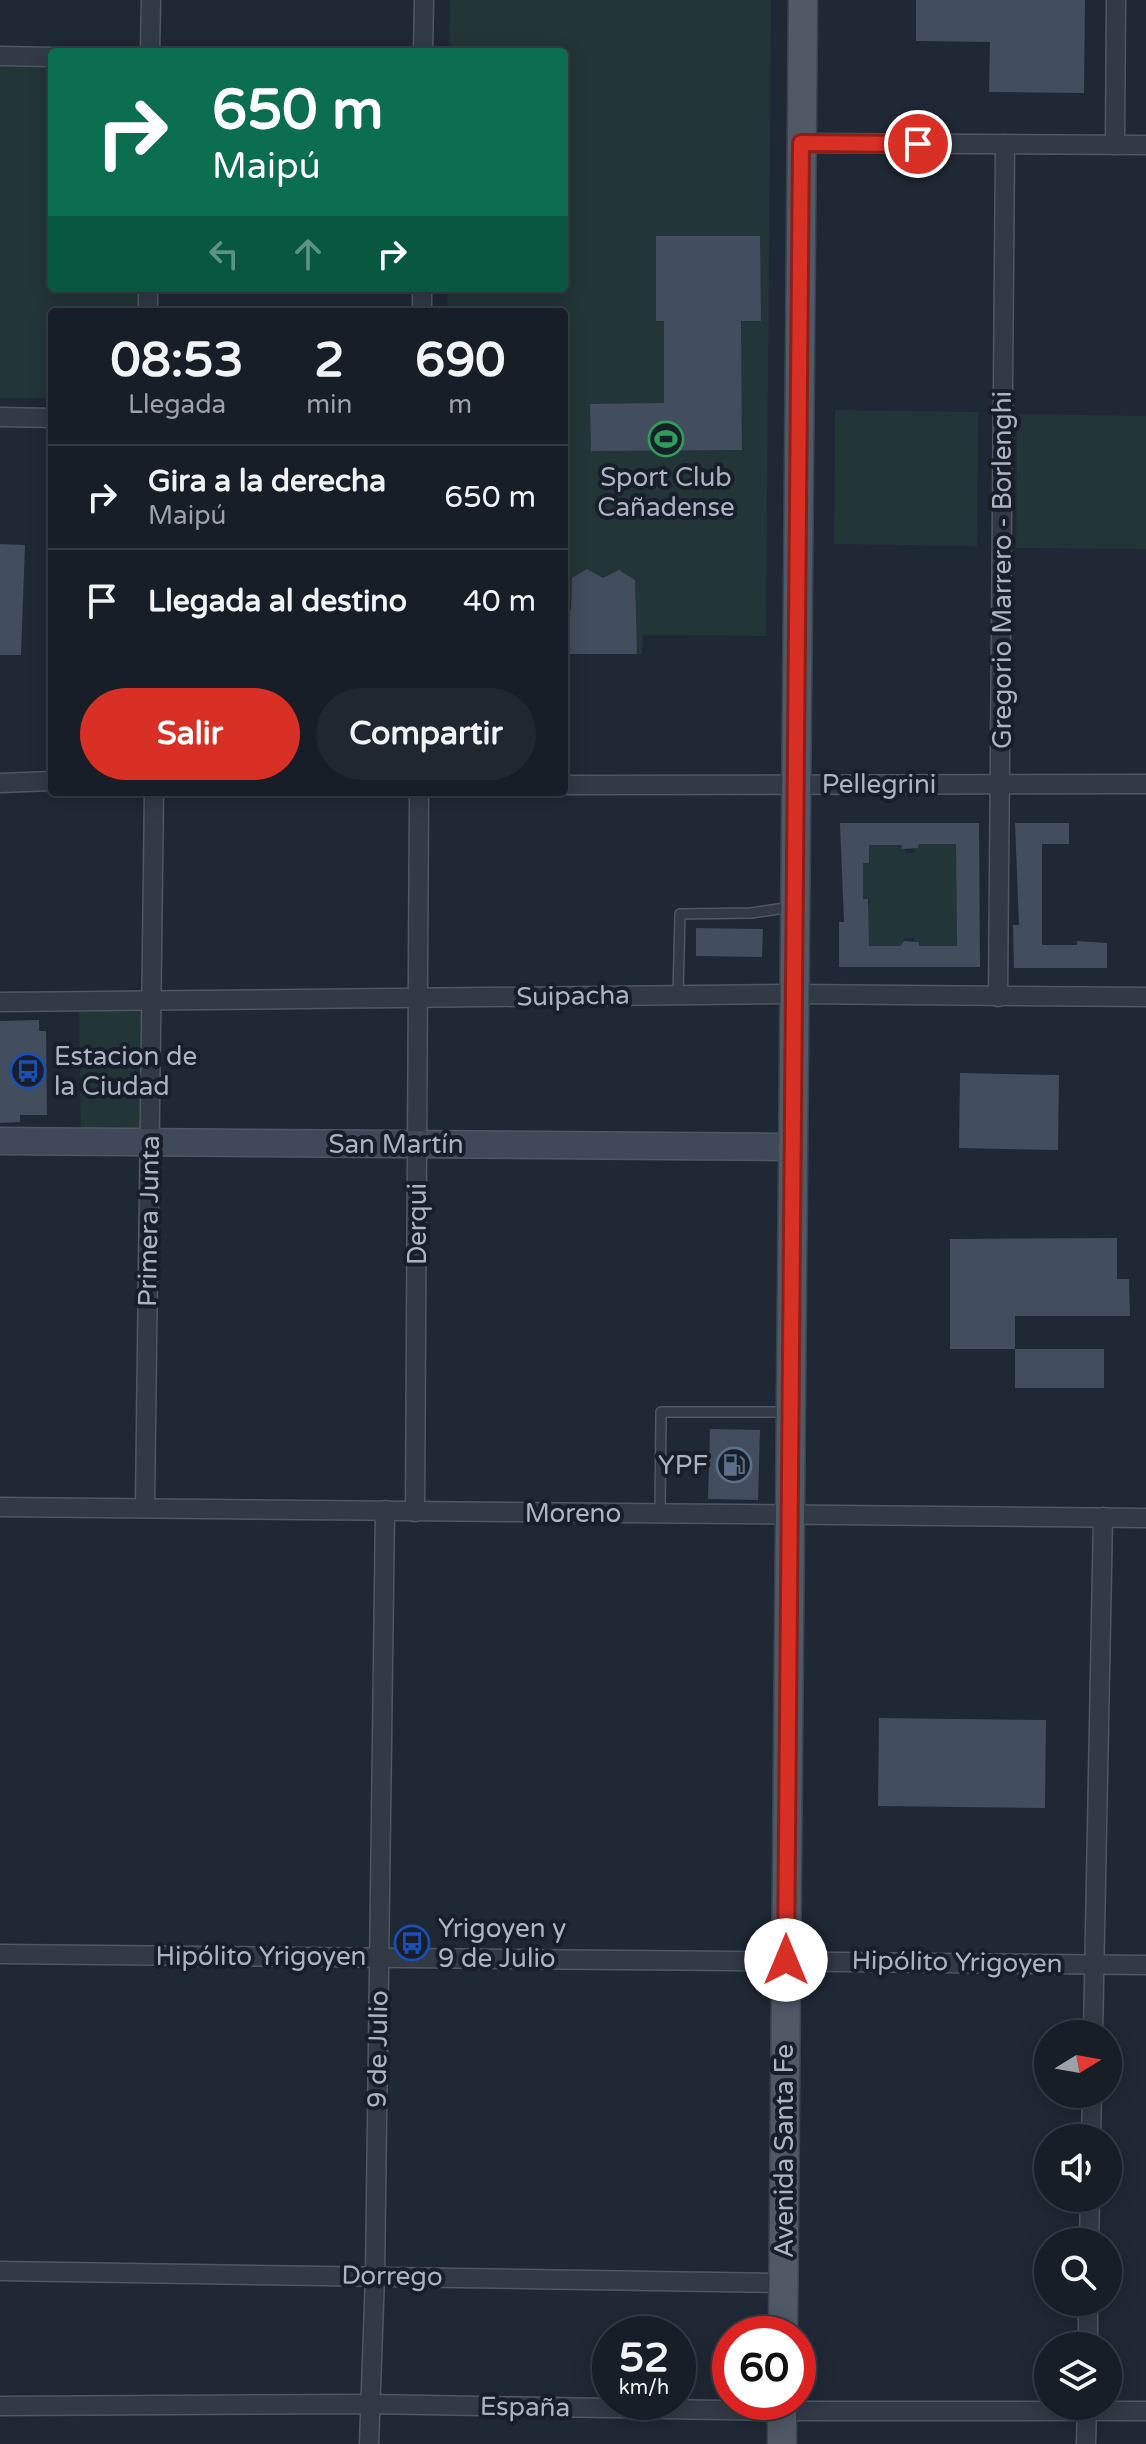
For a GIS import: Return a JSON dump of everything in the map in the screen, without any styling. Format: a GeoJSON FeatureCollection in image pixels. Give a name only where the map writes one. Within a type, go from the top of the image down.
{"type":"FeatureCollection","features":[{"type":"Feature","properties":{"kind":"main road","name":"Avenida Santa Fe"},"geometry":{"type":"LineString","coordinates":[[783,2316],[803,0]]}},
{"type":"Feature","properties":{"kind":"main road","name":"San Martín"},"geometry":{"type":"LineString","coordinates":[[0,1141],[793,1147]]}},
{"type":"Feature","properties":{"kind":"main road"},"geometry":{"type":"LineString","coordinates":[[782,2420],[782,2444]]}},
{"type":"Feature","properties":{"kind":"street"},"geometry":{"type":"LineString","coordinates":[[150,48],[151,0]]}},
{"type":"Feature","properties":{"kind":"street"},"geometry":{"type":"LineString","coordinates":[[423,48],[424,0]]}},
{"type":"Feature","properties":{"kind":"street"},"geometry":{"type":"LineString","coordinates":[[1115,145],[1116,0]]}},
{"type":"Feature","properties":{"kind":"street"},"geometry":{"type":"LineString","coordinates":[[0,56],[48,57]]}},
{"type":"Feature","properties":{"kind":"street"},"geometry":{"type":"LineString","coordinates":[[801,143],[1146,145]]}},
{"type":"Feature","properties":{"kind":"street","name":"Gregorio Marrero - Borlenghi"},"geometry":{"type":"LineString","coordinates":[[998,997],[1005,144]]}},
{"type":"Feature","properties":{"kind":"street"},"geometry":{"type":"LineString","coordinates":[[0,417],[48,418]]}},
{"type":"Feature","properties":{"kind":"street"},"geometry":{"type":"LineString","coordinates":[[0,783],[48,781]]}},
{"type":"Feature","properties":{"kind":"street","name":"Pellegrini"},"geometry":{"type":"LineString","coordinates":[[568,785],[1146,784]]}},
{"type":"Feature","properties":{"kind":"street","name":"Primera Junta"},"geometry":{"type":"LineString","coordinates":[[145,1506],[154,796]]}},
{"type":"Feature","properties":{"kind":"street","name":"Derqui"},"geometry":{"type":"LineString","coordinates":[[415,1512],[419,796]]}},
{"type":"Feature","properties":{"kind":"street","name":"Suipacha"},"geometry":{"type":"LineString","coordinates":[[0,1002],[794,994],[1146,997]]}},
{"type":"Feature","properties":{"kind":"street","name":"Moreno"},"geometry":{"type":"LineString","coordinates":[[0,1507],[1146,1518]]}},
{"type":"Feature","properties":{"kind":"street","name":"9 de Julio"},"geometry":{"type":"LineString","coordinates":[[369,2444],[368,2404],[375,2275],[385,1510]]}},
{"type":"Feature","properties":{"kind":"street"},"geometry":{"type":"LineString","coordinates":[[1093,2020],[1103,1517]]}},
{"type":"Feature","properties":{"kind":"street","name":"Hipólito Yrigoyen"},"geometry":{"type":"LineString","coordinates":[[0,1954],[1146,1965]]}},
{"type":"Feature","properties":{"kind":"street","name":"Dorrego"},"geometry":{"type":"LineString","coordinates":[[0,2271],[783,2283]]}},
{"type":"Feature","properties":{"kind":"street","name":"España"},"geometry":{"type":"LineString","coordinates":[[0,2406],[712,2406]]}},
{"type":"Feature","properties":{"kind":"street","name":"España"},"geometry":{"type":"LineString","coordinates":[[816,2406],[1034,2408]]}},
{"type":"Feature","properties":{"kind":"street","name":"España"},"geometry":{"type":"LineString","coordinates":[[1122,2410],[1146,2411]]}},
{"type":"Feature","properties":{"kind":"street"},"geometry":{"type":"LineString","coordinates":[[1086,2444],[1087,2420]]}},
{"type":"Feature","properties":{"kind":"lane"},"geometry":{"type":"LineString","coordinates":[[678,995],[680,914],[751,913],[795,907]]}},
{"type":"Feature","properties":{"kind":"lane"},"geometry":{"type":"LineString","coordinates":[[660,1513],[661,1412],[791,1412]]}},
{"type":"Feature","properties":{"kind":"shaded area","name":"Sport Club Cañadense"},"geometry":{"type":"Polygon","coordinates":[[[450,0],[771,0],[766,636],[643,635],[642,654],[568,654],[568,308],[447,308],[448,292],[568,292],[568,48],[449,48],[450,0]]]}},
{"type":"Feature","properties":{"kind":"shaded area"},"geometry":{"type":"Polygon","coordinates":[[[0,67],[48,67],[48,292],[139,292],[139,308],[48,308],[48,398],[0,398],[0,67]]]}},
{"type":"Feature","properties":{"kind":"shaded area"},"geometry":{"type":"Polygon","coordinates":[[[835,410],[978,412],[977,546],[834,544],[835,410]]]}},
{"type":"Feature","properties":{"kind":"shaded area"},"geometry":{"type":"Polygon","coordinates":[[[1017,414],[1146,416],[1146,549],[1016,548],[1017,414]]]}},
{"type":"Feature","properties":{"kind":"shaded area"},"geometry":{"type":"Polygon","coordinates":[[[919,844],[956,844],[957,946],[919,946],[913,938],[905,938],[900,946],[864,946],[864,905],[869,905],[869,899],[863,899],[863,863],[869,862],[869,855],[863,855],[863,845],[902,845],[907,853],[913,853],[919,844]]]}},
{"type":"Feature","properties":{"kind":"shaded area"},"geometry":{"type":"Polygon","coordinates":[[[151,1000],[150,1142],[81,1142],[79,1001],[151,1000]]]}},
{"type":"Feature","properties":{"kind":"building"},"geometry":{"type":"Polygon","coordinates":[[[916,0],[1085,0],[1084,93],[989,92],[990,42],[916,41],[916,0]]]}},
{"type":"Feature","properties":{"kind":"building"},"geometry":{"type":"Polygon","coordinates":[[[656,236],[760,236],[761,321],[741,321],[742,450],[591,451],[590,404],[664,403],[664,321],[656,321],[656,236]]]}},
{"type":"Feature","properties":{"kind":"building"},"geometry":{"type":"Polygon","coordinates":[[[0,544],[25,545],[21,655],[0,655],[0,544]]]}},
{"type":"Feature","properties":{"kind":"building"},"geometry":{"type":"Polygon","coordinates":[[[587,569],[603,578],[619,570],[635,580],[637,654],[568,654],[572,578],[587,569]]]}},
{"type":"Feature","properties":{"kind":"building"},"geometry":{"type":"Polygon","coordinates":[[[840,823],[979,823],[980,967],[839,967],[839,922],[844,922],[840,823]],[[919,844],[918,848],[902,849],[902,845],[869,845],[869,863],[863,863],[863,899],[868,899],[869,946],[900,946],[904,941],[919,942],[919,946],[957,946],[956,844],[919,844]]]}},
{"type":"Feature","properties":{"kind":"building"},"geometry":{"type":"Polygon","coordinates":[[[1015,823],[1069,823],[1069,844],[1042,844],[1042,945],[1077,945],[1077,941],[1107,943],[1107,968],[1014,968],[1013,925],[1019,925],[1015,823]]]}},
{"type":"Feature","properties":{"kind":"building"},"geometry":{"type":"Polygon","coordinates":[[[696,928],[763,929],[762,957],[696,956],[696,928]]]}},
{"type":"Feature","properties":{"kind":"building"},"geometry":{"type":"Polygon","coordinates":[[[39,1020],[39,1031],[46,1031],[47,1115],[20,1115],[20,1122],[0,1123],[0,1021],[39,1020]]]}},
{"type":"Feature","properties":{"kind":"building"},"geometry":{"type":"Polygon","coordinates":[[[960,1073],[1059,1075],[1058,1150],[959,1148],[960,1073]]]}},
{"type":"Feature","properties":{"kind":"building"},"geometry":{"type":"Polygon","coordinates":[[[1117,1238],[1117,1279],[1129,1279],[1130,1316],[1015,1316],[1015,1349],[950,1349],[950,1239],[1117,1238]]]}},
{"type":"Feature","properties":{"kind":"building"},"geometry":{"type":"Polygon","coordinates":[[[1015,1349],[1104,1349],[1104,1388],[1015,1388],[1015,1349]]]}},
{"type":"Feature","properties":{"kind":"building","name":"YPF"},"geometry":{"type":"Polygon","coordinates":[[[710,1429],[760,1430],[758,1500],[708,1499],[710,1429]]]}},
{"type":"Feature","properties":{"kind":"building"},"geometry":{"type":"Polygon","coordinates":[[[879,1718],[1046,1720],[1045,1808],[878,1806],[879,1718]]]}},
{"type":"Feature","properties":{"kind":"place","name":"Sport Club Cañadense"},"geometry":{"type":"Point","coordinates":[666,439]}},
{"type":"Feature","properties":{"kind":"place","name":"Estacion de la Ciudad"},"geometry":{"type":"Point","coordinates":[28,1071]}},
{"type":"Feature","properties":{"kind":"place","name":"YPF"},"geometry":{"type":"Point","coordinates":[734,1465]}},
{"type":"Feature","properties":{"kind":"place","name":"Yrigoyen y 9 de Julio"},"geometry":{"type":"Point","coordinates":[412,1943]}},
{"type":"Feature","properties":{"kind":"route"},"geometry":{"type":"LineString","coordinates":[[786,1960],[801,143],[918,144]]}}]}
